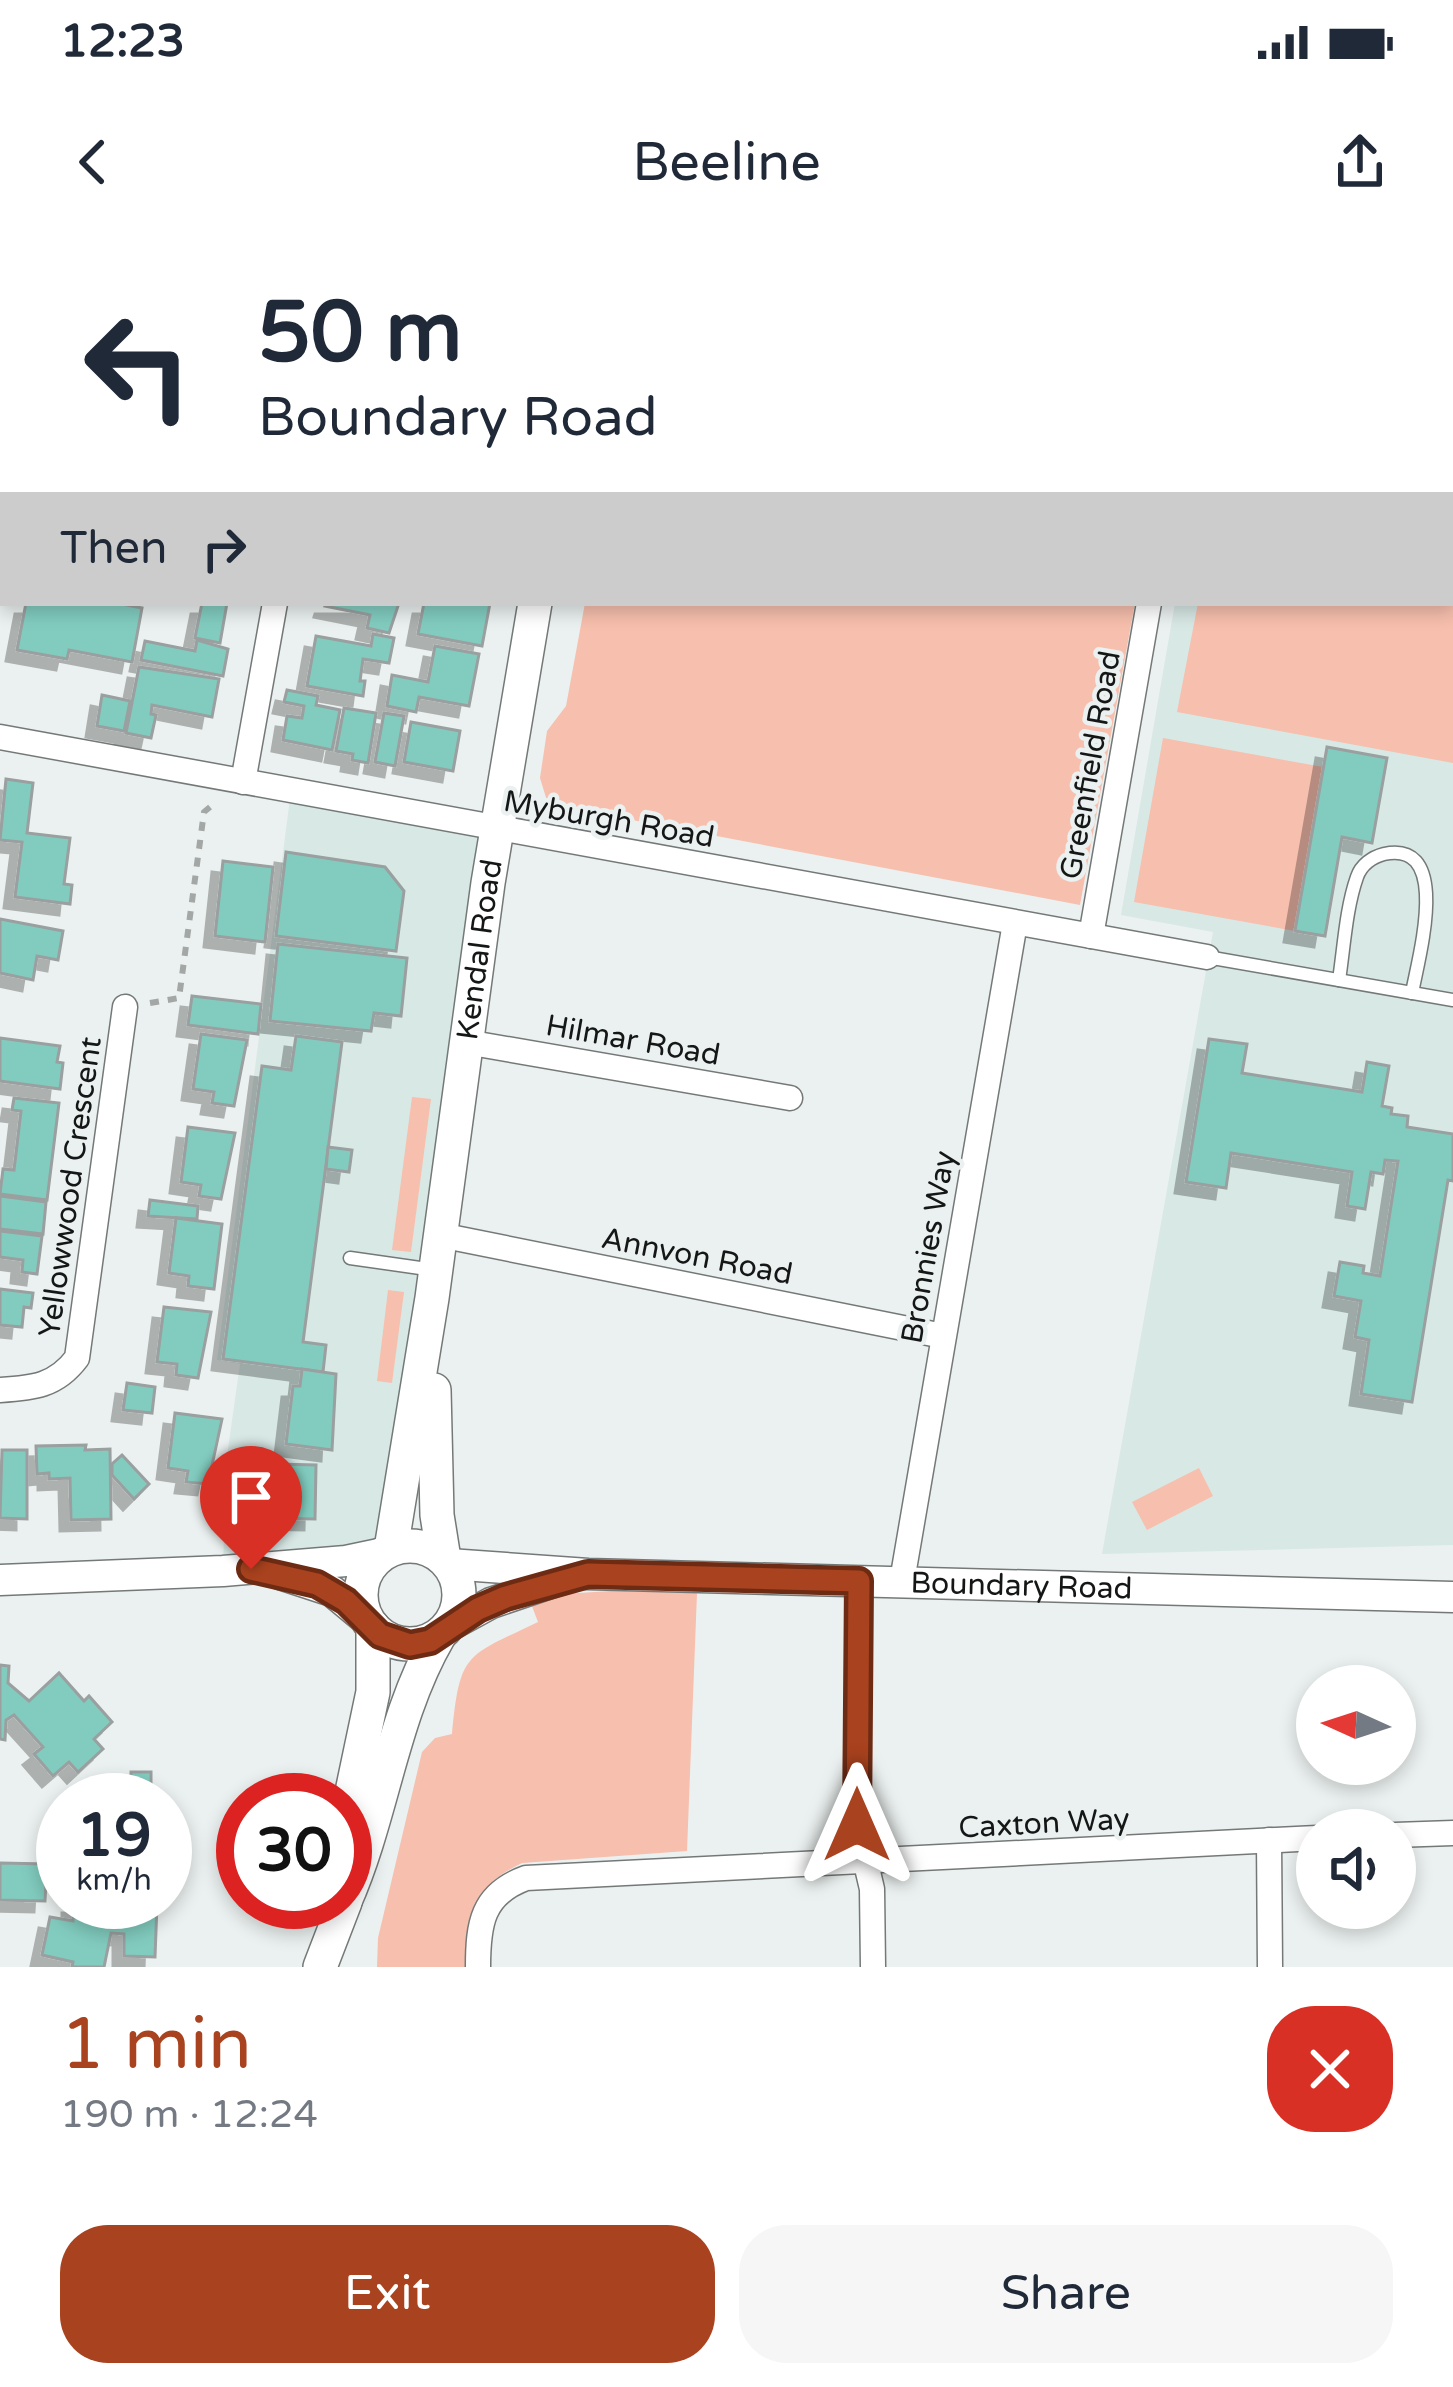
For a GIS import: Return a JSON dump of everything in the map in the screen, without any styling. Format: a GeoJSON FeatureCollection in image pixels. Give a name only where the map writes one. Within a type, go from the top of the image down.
{"type":"FeatureCollection","features":[{"type":"Feature","properties":{"kind":"main road","name":"Kendal Road"},"geometry":{"type":"LineString","coordinates":[[388,1551],[535,606]]}},
{"type":"Feature","properties":{"kind":"main road","name":"Kendal Road"},"geometry":{"type":"LineString","coordinates":[[433,1284],[436,1498],[447,1562]]}},
{"type":"Feature","properties":{"kind":"main road"},"geometry":{"type":"LineString","coordinates":[[356,1773],[374,1693],[371,1624],[361,1589],[368,1568],[388,1551],[412,1545],[447,1562],[460,1598],[404,1712],[372,1827]]}},
{"type":"Feature","properties":{"kind":"main road"},"geometry":{"type":"LineString","coordinates":[[371,1624],[399,1643],[420,1644],[444,1631]]}},
{"type":"Feature","properties":{"kind":"street"},"geometry":{"type":"LineString","coordinates":[[243,782],[274,606]]}},
{"type":"Feature","properties":{"kind":"street","name":"Greenfield Road"},"geometry":{"type":"LineString","coordinates":[[1090,937],[1148,606]]}},
{"type":"Feature","properties":{"kind":"street","name":"Myburgh Road"},"geometry":{"type":"LineString","coordinates":[[0,737],[1207,957]]}},
{"type":"Feature","properties":{"kind":"street","name":"Bronnies Way"},"geometry":{"type":"LineString","coordinates":[[902,1582],[1015,923]]}},
{"type":"Feature","properties":{"kind":"street","name":"Yellowwood Crescent"},"geometry":{"type":"LineString","coordinates":[[0,1390],[53,1382],[77,1358],[125,1007]]}},
{"type":"Feature","properties":{"kind":"street","name":"Hilmar Road"},"geometry":{"type":"LineString","coordinates":[[466,1042],[790,1098]]}},
{"type":"Feature","properties":{"kind":"street","name":"Annvon Road"},"geometry":{"type":"LineString","coordinates":[[440,1235],[943,1336]]}},
{"type":"Feature","properties":{"kind":"street"},"geometry":{"type":"LineString","coordinates":[[0,1580],[251,1569],[388,1551]]}},
{"type":"Feature","properties":{"kind":"street","name":"Boundary Road"},"geometry":{"type":"LineString","coordinates":[[447,1562],[588,1574],[1453,1597]]}},
{"type":"Feature","properties":{"kind":"street"},"geometry":{"type":"LineString","coordinates":[[251,1569],[317,1584],[371,1624]]}},
{"type":"Feature","properties":{"kind":"street","name":"Boundary Road"},"geometry":{"type":"LineString","coordinates":[[444,1631],[521,1591],[588,1574]]}},
{"type":"Feature","properties":{"kind":"street"},"geometry":{"type":"LineString","coordinates":[[859,1581],[857,1825],[872,1889],[873,1967]]}},
{"type":"Feature","properties":{"kind":"street"},"geometry":{"type":"LineString","coordinates":[[1416,1834],[1453,1833]]}},
{"type":"Feature","properties":{"kind":"street","name":"Caxton Way"},"geometry":{"type":"LineString","coordinates":[[478,1967],[481,1922],[490,1901],[505,1886],[526,1878],[1296,1839]]}},
{"type":"Feature","properties":{"kind":"street"},"geometry":{"type":"LineString","coordinates":[[1269,1840],[1270,1967]]}},
{"type":"Feature","properties":{"kind":"lane"},"geometry":{"type":"LineString","coordinates":[[1339,980],[1357,874],[1378,856],[1404,855],[1417,862],[1430,887],[1412,993]]}},
{"type":"Feature","properties":{"kind":"lane"},"geometry":{"type":"LineString","coordinates":[[1207,957],[1453,1000]]}},
{"type":"Feature","properties":{"kind":"lane"},"geometry":{"type":"LineString","coordinates":[[350,1258],[433,1284]]}},
{"type":"Feature","properties":{"kind":"path"},"geometry":{"type":"LineString","coordinates":[[125,1007],[179,998],[204,812],[243,782]]}},
{"type":"Feature","properties":{"kind":"shaded area"},"geometry":{"type":"Polygon","coordinates":[[[584,606],[1134,606],[1080,905],[548,804],[540,778],[547,731],[566,706],[584,606]]]}},
{"type":"Feature","properties":{"kind":"shaded area"},"geometry":{"type":"Polygon","coordinates":[[[1174,606],[1453,606],[1453,1545],[1102,1554],[1213,932],[1121,915],[1174,606]]]}},
{"type":"Feature","properties":{"kind":"shaded area"},"geometry":{"type":"Polygon","coordinates":[[[1197,606],[1453,606],[1453,763],[1177,712],[1197,606]]]}},
{"type":"Feature","properties":{"kind":"shaded area"},"geometry":{"type":"Polygon","coordinates":[[[1163,738],[1323,767],[1295,931],[1134,902],[1163,738]]]}},
{"type":"Feature","properties":{"kind":"shaded area"},"geometry":{"type":"Polygon","coordinates":[[[291,791],[497,830],[391,1549],[223,1571],[226,1463],[240,1364],[217,1360],[291,791]]]}},
{"type":"Feature","properties":{"kind":"shaded area"},"geometry":{"type":"Polygon","coordinates":[[[412,1097],[431,1099],[411,1252],[392,1250],[412,1097]]]}},
{"type":"Feature","properties":{"kind":"shaded area"},"geometry":{"type":"Polygon","coordinates":[[[388,1290],[404,1292],[392,1383],[377,1381],[388,1290]]]}},
{"type":"Feature","properties":{"kind":"shaded area"},"geometry":{"type":"Polygon","coordinates":[[[1199,1468],[1213,1496],[1147,1530],[1132,1502],[1199,1468]]]}},
{"type":"Feature","properties":{"kind":"shaded area"},"geometry":{"type":"Polygon","coordinates":[[[626,1590],[697,1593],[687,1851],[522,1863],[492,1882],[475,1904],[466,1967],[377,1967],[378,1938],[422,1752],[435,1738],[452,1734],[459,1686],[471,1660],[538,1622],[530,1601],[547,1595],[626,1590]]]}},
{"type":"Feature","properties":{"kind":"building"},"geometry":{"type":"Polygon","coordinates":[[[25,606],[142,608],[132,662],[69,650],[67,659],[17,650],[25,606]]]}},
{"type":"Feature","properties":{"kind":"building"},"geometry":{"type":"Polygon","coordinates":[[[201,606],[226,606],[220,643],[195,638],[201,606]]]}},
{"type":"Feature","properties":{"kind":"building"},"geometry":{"type":"Polygon","coordinates":[[[325,606],[398,606],[389,633],[367,628],[370,615],[325,606]]]}},
{"type":"Feature","properties":{"kind":"building"},"geometry":{"type":"Polygon","coordinates":[[[423,606],[489,606],[482,646],[418,634],[423,606]]]}},
{"type":"Feature","properties":{"kind":"building"},"geometry":{"type":"Polygon","coordinates":[[[373,634],[394,638],[389,663],[363,659],[363,696],[307,686],[316,636],[371,646],[373,634]]]}},
{"type":"Feature","properties":{"kind":"building"},"geometry":{"type":"Polygon","coordinates":[[[197,640],[228,649],[223,676],[141,660],[145,641],[195,651],[197,640]]]}},
{"type":"Feature","properties":{"kind":"building"},"geometry":{"type":"Polygon","coordinates":[[[435,646],[479,654],[469,706],[419,697],[416,712],[387,706],[392,675],[428,682],[435,646]]]}},
{"type":"Feature","properties":{"kind":"building"},"geometry":{"type":"Polygon","coordinates":[[[139,667],[219,679],[212,717],[152,705],[151,714],[156,715],[151,738],[126,733],[139,667]]]}},
{"type":"Feature","properties":{"kind":"building"},"geometry":{"type":"Polygon","coordinates":[[[287,690],[318,696],[316,705],[340,710],[332,750],[283,740],[287,716],[302,718],[304,706],[284,702],[287,690]]]}},
{"type":"Feature","properties":{"kind":"building"},"geometry":{"type":"Polygon","coordinates":[[[102,695],[130,701],[124,731],[97,726],[102,695]]]}},
{"type":"Feature","properties":{"kind":"building"},"geometry":{"type":"Polygon","coordinates":[[[344,708],[376,713],[368,763],[336,751],[344,708]]]}},
{"type":"Feature","properties":{"kind":"building"},"geometry":{"type":"Polygon","coordinates":[[[384,713],[404,716],[395,766],[375,762],[384,713]]]}},
{"type":"Feature","properties":{"kind":"building"},"geometry":{"type":"Polygon","coordinates":[[[411,722],[460,731],[453,771],[404,762],[411,722]]]}},
{"type":"Feature","properties":{"kind":"building"},"geometry":{"type":"Polygon","coordinates":[[[1327,747],[1387,758],[1372,843],[1342,837],[1325,936],[1295,931],[1327,747]]]}},
{"type":"Feature","properties":{"kind":"building"},"geometry":{"type":"Polygon","coordinates":[[[6,779],[33,783],[27,833],[70,838],[64,884],[72,885],[70,904],[15,897],[22,842],[0,840],[6,779]]]}},
{"type":"Feature","properties":{"kind":"building"},"geometry":{"type":"Polygon","coordinates":[[[286,852],[385,867],[404,891],[396,951],[276,936],[286,852]]]}},
{"type":"Feature","properties":{"kind":"building"},"geometry":{"type":"Polygon","coordinates":[[[223,861],[273,867],[265,942],[215,936],[223,861]]]}},
{"type":"Feature","properties":{"kind":"building"},"geometry":{"type":"Polygon","coordinates":[[[0,919],[63,931],[58,960],[37,956],[33,980],[0,973],[0,919]]]}},
{"type":"Feature","properties":{"kind":"building"},"geometry":{"type":"Polygon","coordinates":[[[278,944],[407,958],[401,1016],[374,1013],[371,1031],[270,1021],[278,944]]]}},
{"type":"Feature","properties":{"kind":"building"},"geometry":{"type":"Polygon","coordinates":[[[192,996],[261,1004],[258,1034],[188,1025],[192,996]]]}},
{"type":"Feature","properties":{"kind":"building"},"geometry":{"type":"Polygon","coordinates":[[[201,1034],[247,1040],[234,1106],[212,1103],[214,1092],[193,1089],[201,1034]]]}},
{"type":"Feature","properties":{"kind":"building"},"geometry":{"type":"Polygon","coordinates":[[[296,1036],[342,1042],[303,1342],[326,1345],[323,1372],[223,1359],[262,1066],[291,1070],[296,1036]]]}},
{"type":"Feature","properties":{"kind":"building"},"geometry":{"type":"Polygon","coordinates":[[[0,1038],[60,1046],[60,1089],[0,1081],[0,1038]]]}},
{"type":"Feature","properties":{"kind":"building"},"geometry":{"type":"Polygon","coordinates":[[[1209,1039],[1247,1044],[1242,1073],[1362,1092],[1367,1062],[1389,1066],[1382,1106],[1392,1108],[1391,1114],[1408,1116],[1407,1127],[1453,1134],[1453,1181],[1448,1180],[1412,1402],[1361,1394],[1369,1340],[1355,1337],[1361,1301],[1334,1296],[1340,1262],[1364,1266],[1363,1273],[1380,1276],[1398,1161],[1385,1160],[1383,1174],[1371,1172],[1365,1209],[1347,1206],[1352,1172],[1231,1153],[1226,1188],[1186,1182],[1209,1039]]]}},
{"type":"Feature","properties":{"kind":"building"},"geometry":{"type":"Polygon","coordinates":[[[14,1098],[59,1103],[47,1200],[0,1194],[3,1169],[14,1170],[21,1111],[12,1110],[14,1098]]]}},
{"type":"Feature","properties":{"kind":"building"},"geometry":{"type":"Polygon","coordinates":[[[188,1127],[235,1133],[221,1199],[199,1196],[201,1185],[181,1182],[188,1127]]]}},
{"type":"Feature","properties":{"kind":"building"},"geometry":{"type":"Polygon","coordinates":[[[328,1147],[352,1150],[349,1172],[326,1169],[328,1147]]]}},
{"type":"Feature","properties":{"kind":"building"},"geometry":{"type":"Polygon","coordinates":[[[0,1196],[46,1202],[43,1234],[0,1229],[0,1196]]]}},
{"type":"Feature","properties":{"kind":"building"},"geometry":{"type":"Polygon","coordinates":[[[150,1200],[198,1206],[197,1219],[148,1216],[150,1200]]]}},
{"type":"Feature","properties":{"kind":"building"},"geometry":{"type":"Polygon","coordinates":[[[176,1218],[222,1224],[214,1289],[188,1286],[189,1276],[169,1273],[176,1218]]]}},
{"type":"Feature","properties":{"kind":"building"},"geometry":{"type":"Polygon","coordinates":[[[0,1231],[42,1236],[37,1274],[22,1272],[23,1260],[0,1257],[0,1231]]]}},
{"type":"Feature","properties":{"kind":"building"},"geometry":{"type":"Polygon","coordinates":[[[0,1289],[33,1293],[31,1308],[24,1307],[22,1327],[0,1325],[0,1289]]]}},
{"type":"Feature","properties":{"kind":"building"},"geometry":{"type":"Polygon","coordinates":[[[164,1307],[211,1312],[198,1378],[176,1375],[177,1364],[157,1362],[164,1307]]]}},
{"type":"Feature","properties":{"kind":"building"},"geometry":{"type":"Polygon","coordinates":[[[302,1369],[336,1374],[332,1450],[286,1444],[293,1386],[300,1386],[302,1369]]]}},
{"type":"Feature","properties":{"kind":"building"},"geometry":{"type":"Polygon","coordinates":[[[127,1383],[155,1387],[152,1413],[123,1410],[127,1383]]]}},
{"type":"Feature","properties":{"kind":"building"},"geometry":{"type":"Polygon","coordinates":[[[175,1413],[222,1419],[208,1484],[186,1482],[188,1471],[168,1468],[175,1413]]]}},
{"type":"Feature","properties":{"kind":"building"},"geometry":{"type":"Polygon","coordinates":[[[86,1445],[85,1450],[110,1449],[111,1519],[71,1520],[70,1478],[37,1474],[36,1446],[86,1445]]]}},
{"type":"Feature","properties":{"kind":"building"},"geometry":{"type":"Polygon","coordinates":[[[2,1450],[27,1450],[27,1519],[0,1518],[2,1450]]]}},
{"type":"Feature","properties":{"kind":"building"},"geometry":{"type":"Polygon","coordinates":[[[122,1455],[149,1484],[134,1499],[112,1475],[112,1464],[122,1455]]]}},
{"type":"Feature","properties":{"kind":"building"},"geometry":{"type":"Polygon","coordinates":[[[226,1463],[316,1465],[315,1519],[224,1517],[226,1463]]]}},
{"type":"Feature","properties":{"kind":"building"},"geometry":{"type":"Polygon","coordinates":[[[0,1665],[9,1666],[8,1683],[29,1701],[59,1673],[112,1722],[94,1739],[103,1749],[78,1772],[69,1762],[50,1773],[34,1754],[43,1747],[14,1715],[6,1720],[5,1740],[0,1739],[0,1665]]]}},
{"type":"Feature","properties":{"kind":"building"},"geometry":{"type":"Polygon","coordinates":[[[0,1863],[36,1864],[36,1901],[0,1900],[0,1863]]]}},
{"type":"Feature","properties":{"kind":"building"},"geometry":{"type":"Polygon","coordinates":[[[47,1929],[156,1929],[155,1957],[124,1956],[124,1934],[111,1933],[104,1967],[72,1967],[73,1962],[42,1955],[47,1929]]]}},
{"type":"Feature","properties":{"kind":"route"},"geometry":{"type":"LineString","coordinates":[[251,1569],[317,1584],[346,1601],[380,1635],[410,1645],[430,1641],[478,1609],[506,1597],[588,1574],[859,1581],[857,1825]]}}]}
